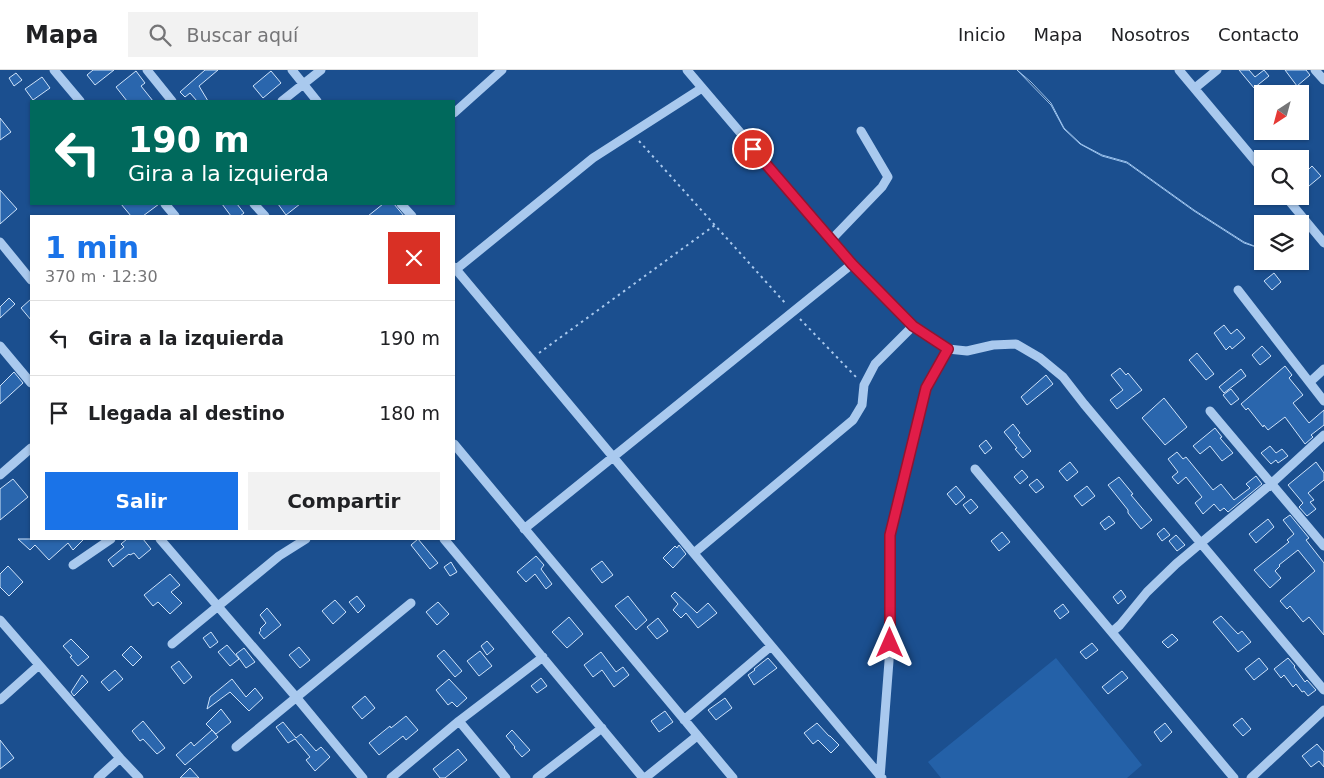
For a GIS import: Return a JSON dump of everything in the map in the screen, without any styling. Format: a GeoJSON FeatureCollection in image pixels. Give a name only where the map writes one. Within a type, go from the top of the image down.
{"type":"FeatureCollection","features":[{"type":"Feature","properties":{"kind":"street"},"geometry":{"type":"LineString","coordinates":[[54,70],[79,100]]}},
{"type":"Feature","properties":{"kind":"street"},"geometry":{"type":"LineString","coordinates":[[147,70],[171,100]]}},
{"type":"Feature","properties":{"kind":"street"},"geometry":{"type":"LineString","coordinates":[[292,70],[316,100]]}},
{"type":"Feature","properties":{"kind":"street"},"geometry":{"type":"LineString","coordinates":[[283,100],[320,70]]}},
{"type":"Feature","properties":{"kind":"street"},"geometry":{"type":"LineString","coordinates":[[455,112],[502,70]]}},
{"type":"Feature","properties":{"kind":"street"},"geometry":{"type":"LineString","coordinates":[[688,70],[852,264],[913,326],[948,349],[967,351],[993,345],[1016,344],[1040,358],[1063,377],[1324,690]]}},
{"type":"Feature","properties":{"kind":"street"},"geometry":{"type":"LineString","coordinates":[[1179,70],[1254,159]]}},
{"type":"Feature","properties":{"kind":"street"},"geometry":{"type":"LineString","coordinates":[[1196,88],[1217,70]]}},
{"type":"Feature","properties":{"kind":"street"},"geometry":{"type":"LineString","coordinates":[[1315,70],[1324,80]]}},
{"type":"Feature","properties":{"kind":"street"},"geometry":{"type":"LineString","coordinates":[[455,268],[593,158],[702,88]]}},
{"type":"Feature","properties":{"kind":"street"},"geometry":{"type":"LineString","coordinates":[[831,240],[882,187],[888,177],[861,131]]}},
{"type":"Feature","properties":{"kind":"street"},"geometry":{"type":"LineString","coordinates":[[166,205],[175,215]]}},
{"type":"Feature","properties":{"kind":"street"},"geometry":{"type":"LineString","coordinates":[[255,205],[264,215]]}},
{"type":"Feature","properties":{"kind":"street"},"geometry":{"type":"LineString","coordinates":[[402,205],[411,215]]}},
{"type":"Feature","properties":{"kind":"street"},"geometry":{"type":"LineString","coordinates":[[1292,205],[1324,243]]}},
{"type":"Feature","properties":{"kind":"street"},"geometry":{"type":"LineString","coordinates":[[0,242],[30,279]]}},
{"type":"Feature","properties":{"kind":"street"},"geometry":{"type":"LineString","coordinates":[[524,529],[852,264]]}},
{"type":"Feature","properties":{"kind":"street"},"geometry":{"type":"LineString","coordinates":[[455,270],[881,778]]}},
{"type":"Feature","properties":{"kind":"street"},"geometry":{"type":"LineString","coordinates":[[1238,290],[1324,401]]}},
{"type":"Feature","properties":{"kind":"street"},"geometry":{"type":"LineString","coordinates":[[694,553],[853,420],[862,405],[864,385],[875,364],[913,326]]}},
{"type":"Feature","properties":{"kind":"street"},"geometry":{"type":"LineString","coordinates":[[0,346],[30,382]]}},
{"type":"Feature","properties":{"kind":"street"},"geometry":{"type":"LineString","coordinates":[[881,778],[890,661],[890,535],[926,388],[948,349]]}},
{"type":"Feature","properties":{"kind":"street"},"geometry":{"type":"LineString","coordinates":[[1310,382],[1324,369]]}},
{"type":"Feature","properties":{"kind":"street"},"geometry":{"type":"LineString","coordinates":[[1210,411],[1324,546]]}},
{"type":"Feature","properties":{"kind":"street"},"geometry":{"type":"LineString","coordinates":[[1112,632],[1153,586],[1324,436]]}},
{"type":"Feature","properties":{"kind":"street"},"geometry":{"type":"LineString","coordinates":[[455,445],[733,778]]}},
{"type":"Feature","properties":{"kind":"street"},"geometry":{"type":"LineString","coordinates":[[0,475],[30,449]]}},
{"type":"Feature","properties":{"kind":"street"},"geometry":{"type":"LineString","coordinates":[[975,469],[1234,778]]}},
{"type":"Feature","properties":{"kind":"street"},"geometry":{"type":"LineString","coordinates":[[73,565],[110,540]]}},
{"type":"Feature","properties":{"kind":"street"},"geometry":{"type":"LineString","coordinates":[[161,540],[363,778]]}},
{"type":"Feature","properties":{"kind":"street"},"geometry":{"type":"LineString","coordinates":[[172,644],[279,556],[304,540]]}},
{"type":"Feature","properties":{"kind":"street"},"geometry":{"type":"LineString","coordinates":[[445,540],[644,778],[697,736]]}},
{"type":"Feature","properties":{"kind":"street"},"geometry":{"type":"LineString","coordinates":[[236,747],[411,603]]}},
{"type":"Feature","properties":{"kind":"street"},"geometry":{"type":"LineString","coordinates":[[0,620],[139,778]]}},
{"type":"Feature","properties":{"kind":"street"},"geometry":{"type":"LineString","coordinates":[[684,720],[771,646]]}},
{"type":"Feature","properties":{"kind":"street"},"geometry":{"type":"LineString","coordinates":[[391,778],[459,721],[543,657]]}},
{"type":"Feature","properties":{"kind":"street"},"geometry":{"type":"LineString","coordinates":[[0,700],[39,665]]}},
{"type":"Feature","properties":{"kind":"street"},"geometry":{"type":"LineString","coordinates":[[1251,778],[1324,710]]}},
{"type":"Feature","properties":{"kind":"street"},"geometry":{"type":"LineString","coordinates":[[459,721],[506,778]]}},
{"type":"Feature","properties":{"kind":"street"},"geometry":{"type":"LineString","coordinates":[[537,778],[602,728]]}},
{"type":"Feature","properties":{"kind":"street"},"geometry":{"type":"LineString","coordinates":[[98,778],[120,758]]}},
{"type":"Feature","properties":{"kind":"path"},"geometry":{"type":"LineString","coordinates":[[632,133],[793,312],[864,385]]}},
{"type":"Feature","properties":{"kind":"path"},"geometry":{"type":"LineString","coordinates":[[530,359],[715,225]]}},
{"type":"Feature","properties":{"kind":"shaded area"},"geometry":{"type":"Polygon","coordinates":[[[1017,70],[1051,103],[1064,128],[1081,144],[1102,155],[1127,162],[1194,210],[1254,246],[1244,243],[1194,211],[1127,163],[1102,156],[1080,144],[1064,129],[1051,105],[1017,70]]]}},
{"type":"Feature","properties":{"kind":"shaded area"},"geometry":{"type":"Polygon","coordinates":[[[1056,658],[1142,765],[1127,778],[941,778],[928,762],[1056,658]]]}},
{"type":"Feature","properties":{"kind":"building"},"geometry":{"type":"Polygon","coordinates":[[[93,70],[114,70],[95,85],[87,75],[93,70]]]}},
{"type":"Feature","properties":{"kind":"building"},"geometry":{"type":"Polygon","coordinates":[[[205,70],[218,70],[199,86],[207,100],[196,100],[190,93],[185,97],[180,92],[205,70]]]}},
{"type":"Feature","properties":{"kind":"building"},"geometry":{"type":"Polygon","coordinates":[[[1239,70],[1249,70],[1255,77],[1264,70],[1269,76],[1258,85],[1254,85],[1254,88],[1239,70]]]}},
{"type":"Feature","properties":{"kind":"building"},"geometry":{"type":"Polygon","coordinates":[[[1285,70],[1306,70],[1310,75],[1296,85],[1285,70]]]}},
{"type":"Feature","properties":{"kind":"building"},"geometry":{"type":"Polygon","coordinates":[[[136,71],[145,83],[141,86],[152,100],[126,100],[116,87],[136,71]]]}},
{"type":"Feature","properties":{"kind":"building"},"geometry":{"type":"Polygon","coordinates":[[[271,71],[281,83],[263,98],[253,86],[271,71]]]}},
{"type":"Feature","properties":{"kind":"building"},"geometry":{"type":"Polygon","coordinates":[[[16,73],[22,80],[14,86],[9,78],[16,73]]]}},
{"type":"Feature","properties":{"kind":"building"},"geometry":{"type":"Polygon","coordinates":[[[42,77],[50,88],[33,100],[25,89],[42,77]]]}},
{"type":"Feature","properties":{"kind":"building"},"geometry":{"type":"Polygon","coordinates":[[[0,118],[11,132],[0,140],[0,118]]]}},
{"type":"Feature","properties":{"kind":"building"},"geometry":{"type":"Polygon","coordinates":[[[1312,166],[1321,176],[1309,186],[1309,169],[1312,166]]]}},
{"type":"Feature","properties":{"kind":"building"},"geometry":{"type":"Polygon","coordinates":[[[0,190],[17,209],[0,224],[0,190]]]}},
{"type":"Feature","properties":{"kind":"building"},"geometry":{"type":"Polygon","coordinates":[[[122,205],[158,205],[144,215],[130,215],[122,205]]]}},
{"type":"Feature","properties":{"kind":"building"},"geometry":{"type":"Polygon","coordinates":[[[223,205],[238,205],[244,213],[241,215],[230,215],[223,205]]]}},
{"type":"Feature","properties":{"kind":"building"},"geometry":{"type":"Polygon","coordinates":[[[279,205],[299,205],[286,215],[279,205]]]}},
{"type":"Feature","properties":{"kind":"building"},"geometry":{"type":"Polygon","coordinates":[[[382,205],[395,205],[403,215],[369,215],[382,205]]]}},
{"type":"Feature","properties":{"kind":"building"},"geometry":{"type":"Polygon","coordinates":[[[1274,273],[1281,282],[1272,290],[1264,281],[1274,273]]]}},
{"type":"Feature","properties":{"kind":"building"},"geometry":{"type":"Polygon","coordinates":[[[9,298],[15,304],[0,318],[0,307],[9,298]]]}},
{"type":"Feature","properties":{"kind":"building"},"geometry":{"type":"Polygon","coordinates":[[[30,300],[30,319],[21,308],[30,300]]]}},
{"type":"Feature","properties":{"kind":"building"},"geometry":{"type":"Polygon","coordinates":[[[1224,325],[1231,334],[1237,329],[1245,338],[1232,349],[1230,346],[1226,350],[1214,333],[1224,325]]]}},
{"type":"Feature","properties":{"kind":"building"},"geometry":{"type":"Polygon","coordinates":[[[1262,346],[1271,356],[1260,365],[1252,355],[1262,346]]]}},
{"type":"Feature","properties":{"kind":"building"},"geometry":{"type":"Polygon","coordinates":[[[1197,353],[1214,374],[1206,380],[1189,360],[1197,353]]]}},
{"type":"Feature","properties":{"kind":"building"},"geometry":{"type":"Polygon","coordinates":[[[1285,366],[1292,375],[1289,378],[1303,395],[1293,403],[1309,423],[1324,410],[1324,425],[1311,435],[1313,437],[1305,444],[1285,417],[1268,430],[1264,425],[1263,427],[1248,408],[1246,410],[1241,404],[1285,366]]]}},
{"type":"Feature","properties":{"kind":"building"},"geometry":{"type":"Polygon","coordinates":[[[1120,368],[1126,375],[1128,373],[1142,390],[1117,409],[1110,400],[1123,390],[1111,375],[1120,368]]]}},
{"type":"Feature","properties":{"kind":"building"},"geometry":{"type":"Polygon","coordinates":[[[1241,369],[1246,376],[1224,393],[1219,387],[1241,369]]]}},
{"type":"Feature","properties":{"kind":"building"},"geometry":{"type":"Polygon","coordinates":[[[14,372],[23,383],[0,404],[0,386],[14,372]]]}},
{"type":"Feature","properties":{"kind":"building"},"geometry":{"type":"Polygon","coordinates":[[[1046,375],[1053,384],[1027,405],[1021,397],[1046,375]]]}},
{"type":"Feature","properties":{"kind":"building"},"geometry":{"type":"Polygon","coordinates":[[[1231,389],[1239,399],[1231,405],[1223,395],[1231,389]]]}},
{"type":"Feature","properties":{"kind":"building"},"geometry":{"type":"Polygon","coordinates":[[[1164,398],[1187,427],[1165,445],[1142,418],[1164,398]]]}},
{"type":"Feature","properties":{"kind":"building"},"geometry":{"type":"Polygon","coordinates":[[[1013,424],[1020,433],[1018,435],[1031,451],[1023,458],[1004,432],[1013,424]]]}},
{"type":"Feature","properties":{"kind":"building"},"geometry":{"type":"Polygon","coordinates":[[[1215,428],[1222,437],[1220,438],[1233,453],[1222,461],[1210,446],[1200,454],[1193,446],[1215,428]]]}},
{"type":"Feature","properties":{"kind":"building"},"geometry":{"type":"Polygon","coordinates":[[[986,440],[992,448],[985,454],[979,446],[986,440]]]}},
{"type":"Feature","properties":{"kind":"building"},"geometry":{"type":"Polygon","coordinates":[[[1270,446],[1276,453],[1282,449],[1288,456],[1278,463],[1276,460],[1271,464],[1261,453],[1270,446]]]}},
{"type":"Feature","properties":{"kind":"building"},"geometry":{"type":"Polygon","coordinates":[[[1177,452],[1183,459],[1186,457],[1213,490],[1221,484],[1234,500],[1250,488],[1246,484],[1256,476],[1262,484],[1228,512],[1224,508],[1220,511],[1214,504],[1203,514],[1195,503],[1202,497],[1186,477],[1178,484],[1172,477],[1178,472],[1168,459],[1177,452]]]}},
{"type":"Feature","properties":{"kind":"building"},"geometry":{"type":"Polygon","coordinates":[[[1070,462],[1078,472],[1067,481],[1059,471],[1070,462]]]}},
{"type":"Feature","properties":{"kind":"building"},"geometry":{"type":"Polygon","coordinates":[[[1316,462],[1324,473],[1324,480],[1308,493],[1314,500],[1310,502],[1316,509],[1307,516],[1299,507],[1303,503],[1288,485],[1316,462]]]}},
{"type":"Feature","properties":{"kind":"building"},"geometry":{"type":"Polygon","coordinates":[[[1022,470],[1028,477],[1020,484],[1014,477],[1022,470]]]}},
{"type":"Feature","properties":{"kind":"building"},"geometry":{"type":"Polygon","coordinates":[[[1119,477],[1152,520],[1141,529],[1108,485],[1119,477]]]}},
{"type":"Feature","properties":{"kind":"building"},"geometry":{"type":"Polygon","coordinates":[[[13,479],[28,497],[0,520],[0,489],[13,479]]]}},
{"type":"Feature","properties":{"kind":"building"},"geometry":{"type":"Polygon","coordinates":[[[1037,479],[1044,487],[1036,493],[1029,485],[1037,479]]]}},
{"type":"Feature","properties":{"kind":"building"},"geometry":{"type":"Polygon","coordinates":[[[956,486],[965,497],[956,505],[947,494],[956,486]]]}},
{"type":"Feature","properties":{"kind":"building"},"geometry":{"type":"Polygon","coordinates":[[[1087,486],[1095,496],[1082,506],[1074,496],[1087,486]]]}},
{"type":"Feature","properties":{"kind":"building"},"geometry":{"type":"Polygon","coordinates":[[[971,499],[978,507],[970,514],[963,505],[971,499]]]}},
{"type":"Feature","properties":{"kind":"building"},"geometry":{"type":"Polygon","coordinates":[[[1290,515],[1309,538],[1306,540],[1324,563],[1324,635],[1309,617],[1303,622],[1290,606],[1287,609],[1280,601],[1315,571],[1298,550],[1279,565],[1275,571],[1281,578],[1270,588],[1254,570],[1289,542],[1287,540],[1294,534],[1283,520],[1290,515]]]}},
{"type":"Feature","properties":{"kind":"building"},"geometry":{"type":"Polygon","coordinates":[[[1109,516],[1115,523],[1105,530],[1100,523],[1109,516]]]}},
{"type":"Feature","properties":{"kind":"building"},"geometry":{"type":"Polygon","coordinates":[[[1268,519],[1274,527],[1256,543],[1249,534],[1268,519]]]}},
{"type":"Feature","properties":{"kind":"building"},"geometry":{"type":"Polygon","coordinates":[[[1164,528],[1170,535],[1162,541],[1157,534],[1164,528]]]}},
{"type":"Feature","properties":{"kind":"building"},"geometry":{"type":"Polygon","coordinates":[[[1002,532],[1010,542],[999,551],[991,541],[1002,532]]]}},
{"type":"Feature","properties":{"kind":"building"},"geometry":{"type":"Polygon","coordinates":[[[1176,535],[1185,545],[1177,551],[1169,541],[1176,535]]]}},
{"type":"Feature","properties":{"kind":"building"},"geometry":{"type":"Polygon","coordinates":[[[18,539],[83,540],[73,550],[68,543],[49,560],[35,545],[30,550],[18,539]]]}},
{"type":"Feature","properties":{"kind":"building"},"geometry":{"type":"Polygon","coordinates":[[[126,540],[144,540],[151,549],[139,559],[134,553],[129,554],[113,567],[108,560],[124,547],[121,544],[126,540]]]}},
{"type":"Feature","properties":{"kind":"building"},"geometry":{"type":"Polygon","coordinates":[[[419,540],[438,563],[430,569],[411,545],[419,540]]]}},
{"type":"Feature","properties":{"kind":"building"},"geometry":{"type":"Polygon","coordinates":[[[679,545],[686,554],[673,568],[663,558],[675,546],[677,548],[679,545]]]}},
{"type":"Feature","properties":{"kind":"building"},"geometry":{"type":"Polygon","coordinates":[[[536,556],[544,565],[541,569],[552,584],[546,589],[535,574],[526,582],[517,572],[536,556]]]}},
{"type":"Feature","properties":{"kind":"building"},"geometry":{"type":"Polygon","coordinates":[[[602,561],[613,575],[602,583],[591,569],[602,561]]]}},
{"type":"Feature","properties":{"kind":"building"},"geometry":{"type":"Polygon","coordinates":[[[451,562],[457,572],[450,576],[444,567],[451,562]]]}},
{"type":"Feature","properties":{"kind":"building"},"geometry":{"type":"Polygon","coordinates":[[[8,566],[23,582],[9,596],[0,587],[0,574],[8,566]]]}},
{"type":"Feature","properties":{"kind":"building"},"geometry":{"type":"Polygon","coordinates":[[[170,574],[180,585],[171,592],[182,603],[170,614],[158,602],[153,606],[144,595],[170,574]]]}},
{"type":"Feature","properties":{"kind":"building"},"geometry":{"type":"Polygon","coordinates":[[[1121,590],[1126,597],[1118,604],[1113,597],[1121,590]]]}},
{"type":"Feature","properties":{"kind":"building"},"geometry":{"type":"Polygon","coordinates":[[[675,592],[697,613],[708,603],[717,613],[698,628],[686,613],[681,618],[673,610],[678,604],[671,596],[675,592]]]}},
{"type":"Feature","properties":{"kind":"building"},"geometry":{"type":"Polygon","coordinates":[[[357,596],[365,606],[358,613],[349,602],[357,596]]]}},
{"type":"Feature","properties":{"kind":"building"},"geometry":{"type":"Polygon","coordinates":[[[628,596],[647,620],[636,630],[615,606],[628,596]]]}},
{"type":"Feature","properties":{"kind":"building"},"geometry":{"type":"Polygon","coordinates":[[[335,600],[346,612],[333,624],[322,611],[335,600]]]}},
{"type":"Feature","properties":{"kind":"building"},"geometry":{"type":"Polygon","coordinates":[[[438,602],[449,614],[437,625],[426,612],[438,602]]]}},
{"type":"Feature","properties":{"kind":"building"},"geometry":{"type":"Polygon","coordinates":[[[1063,604],[1069,612],[1060,619],[1054,611],[1063,604]]]}},
{"type":"Feature","properties":{"kind":"building"},"geometry":{"type":"Polygon","coordinates":[[[267,608],[281,625],[264,639],[259,633],[266,623],[260,615],[267,608]]]}},
{"type":"Feature","properties":{"kind":"building"},"geometry":{"type":"Polygon","coordinates":[[[1221,616],[1238,634],[1242,631],[1251,642],[1238,652],[1213,622],[1221,616]]]}},
{"type":"Feature","properties":{"kind":"building"},"geometry":{"type":"Polygon","coordinates":[[[569,617],[583,634],[567,648],[552,632],[569,617]]]}},
{"type":"Feature","properties":{"kind":"building"},"geometry":{"type":"Polygon","coordinates":[[[658,618],[668,631],[657,639],[647,627],[658,618]]]}},
{"type":"Feature","properties":{"kind":"building"},"geometry":{"type":"Polygon","coordinates":[[[211,632],[218,642],[210,648],[203,638],[211,632]]]}},
{"type":"Feature","properties":{"kind":"building"},"geometry":{"type":"Polygon","coordinates":[[[1172,634],[1178,640],[1168,648],[1162,642],[1172,634]]]}},
{"type":"Feature","properties":{"kind":"building"},"geometry":{"type":"Polygon","coordinates":[[[71,639],[89,657],[78,666],[63,646],[71,639]]]}},
{"type":"Feature","properties":{"kind":"building"},"geometry":{"type":"Polygon","coordinates":[[[487,641],[494,649],[487,655],[481,646],[487,641]]]}},
{"type":"Feature","properties":{"kind":"building"},"geometry":{"type":"Polygon","coordinates":[[[1092,643],[1098,650],[1086,659],[1080,652],[1092,643]]]}},
{"type":"Feature","properties":{"kind":"building"},"geometry":{"type":"Polygon","coordinates":[[[227,645],[239,659],[230,666],[218,652],[227,645]]]}},
{"type":"Feature","properties":{"kind":"building"},"geometry":{"type":"Polygon","coordinates":[[[131,646],[142,657],[133,666],[122,655],[131,646]]]}},
{"type":"Feature","properties":{"kind":"building"},"geometry":{"type":"Polygon","coordinates":[[[299,647],[310,660],[300,668],[289,655],[299,647]]]}},
{"type":"Feature","properties":{"kind":"building"},"geometry":{"type":"Polygon","coordinates":[[[244,648],[255,662],[246,668],[236,654],[244,648]]]}},
{"type":"Feature","properties":{"kind":"building"},"geometry":{"type":"Polygon","coordinates":[[[444,650],[462,671],[455,677],[437,656],[444,650]]]}},
{"type":"Feature","properties":{"kind":"building"},"geometry":{"type":"Polygon","coordinates":[[[480,651],[492,666],[479,676],[467,661],[480,651]]]}},
{"type":"Feature","properties":{"kind":"building"},"geometry":{"type":"Polygon","coordinates":[[[601,652],[616,672],[623,667],[629,675],[614,687],[602,670],[593,677],[584,665],[601,652]]]}},
{"type":"Feature","properties":{"kind":"building"},"geometry":{"type":"Polygon","coordinates":[[[768,658],[777,668],[754,685],[748,675],[768,658]]]}},
{"type":"Feature","properties":{"kind":"building"},"geometry":{"type":"Polygon","coordinates":[[[1259,658],[1268,669],[1254,680],[1245,669],[1259,658]]]}},
{"type":"Feature","properties":{"kind":"building"},"geometry":{"type":"Polygon","coordinates":[[[1288,658],[1305,682],[1307,680],[1316,690],[1308,696],[1296,684],[1293,687],[1284,675],[1281,678],[1274,669],[1288,658]]]}},
{"type":"Feature","properties":{"kind":"building"},"geometry":{"type":"Polygon","coordinates":[[[179,661],[192,677],[184,684],[171,667],[179,661]]]}},
{"type":"Feature","properties":{"kind":"building"},"geometry":{"type":"Polygon","coordinates":[[[115,670],[123,679],[109,691],[101,682],[115,670]]]}},
{"type":"Feature","properties":{"kind":"building"},"geometry":{"type":"Polygon","coordinates":[[[1122,671],[1128,678],[1108,694],[1102,687],[1122,671]]]}},
{"type":"Feature","properties":{"kind":"building"},"geometry":{"type":"Polygon","coordinates":[[[82,675],[88,682],[74,696],[71,692],[82,675]]]}},
{"type":"Feature","properties":{"kind":"building"},"geometry":{"type":"Polygon","coordinates":[[[541,678],[547,686],[537,693],[531,686],[541,678]]]}},
{"type":"Feature","properties":{"kind":"building"},"geometry":{"type":"Polygon","coordinates":[[[232,679],[246,697],[255,688],[263,698],[249,711],[230,692],[207,709],[210,697],[232,679]]]}},
{"type":"Feature","properties":{"kind":"building"},"geometry":{"type":"Polygon","coordinates":[[[449,679],[467,698],[457,707],[452,702],[448,705],[436,690],[449,679]]]}},
{"type":"Feature","properties":{"kind":"building"},"geometry":{"type":"Polygon","coordinates":[[[365,696],[375,708],[362,719],[352,707],[365,696]]]}},
{"type":"Feature","properties":{"kind":"building"},"geometry":{"type":"Polygon","coordinates":[[[725,698],[732,708],[716,720],[708,710],[725,698]]]}},
{"type":"Feature","properties":{"kind":"building"},"geometry":{"type":"Polygon","coordinates":[[[221,709],[231,722],[216,734],[206,724],[221,709]]]}},
{"type":"Feature","properties":{"kind":"building"},"geometry":{"type":"Polygon","coordinates":[[[665,711],[673,722],[659,732],[651,721],[665,711]]]}},
{"type":"Feature","properties":{"kind":"building"},"geometry":{"type":"Polygon","coordinates":[[[406,716],[418,730],[406,740],[403,736],[379,755],[369,743],[406,716]]]}},
{"type":"Feature","properties":{"kind":"building"},"geometry":{"type":"Polygon","coordinates":[[[1242,718],[1251,729],[1243,736],[1233,725],[1242,718]]]}},
{"type":"Feature","properties":{"kind":"building"},"geometry":{"type":"Polygon","coordinates":[[[143,721],[165,748],[157,754],[143,739],[140,741],[132,731],[143,721]]]}},
{"type":"Feature","properties":{"kind":"building"},"geometry":{"type":"Polygon","coordinates":[[[283,722],[296,738],[301,734],[316,751],[321,747],[330,757],[315,771],[306,760],[310,757],[295,739],[288,743],[276,727],[283,722]]]}},
{"type":"Feature","properties":{"kind":"building"},"geometry":{"type":"Polygon","coordinates":[[[817,723],[839,745],[831,753],[818,740],[813,744],[804,733],[817,723]]]}},
{"type":"Feature","properties":{"kind":"building"},"geometry":{"type":"Polygon","coordinates":[[[1165,723],[1172,732],[1161,742],[1154,732],[1165,723]]]}},
{"type":"Feature","properties":{"kind":"building"},"geometry":{"type":"Polygon","coordinates":[[[212,730],[218,737],[185,765],[176,755],[191,742],[194,746],[212,730]]]}},
{"type":"Feature","properties":{"kind":"building"},"geometry":{"type":"Polygon","coordinates":[[[512,730],[530,750],[522,757],[506,736],[512,730]]]}},
{"type":"Feature","properties":{"kind":"building"},"geometry":{"type":"Polygon","coordinates":[[[0,740],[14,758],[0,769],[0,740]]]}},
{"type":"Feature","properties":{"kind":"building"},"geometry":{"type":"Polygon","coordinates":[[[1317,744],[1324,752],[1324,767],[1319,761],[1311,767],[1302,756],[1317,744]]]}},
{"type":"Feature","properties":{"kind":"building"},"geometry":{"type":"Polygon","coordinates":[[[458,749],[467,760],[445,778],[440,778],[433,769],[458,749]]]}},
{"type":"Feature","properties":{"kind":"building"},"geometry":{"type":"Polygon","coordinates":[[[190,768],[199,778],[180,778],[190,768]]]}},
{"type":"Feature","properties":{"kind":"route"},"geometry":{"type":"LineString","coordinates":[[753,149],[852,264],[913,326],[948,349],[926,388],[890,535],[890,643]]}}]}
